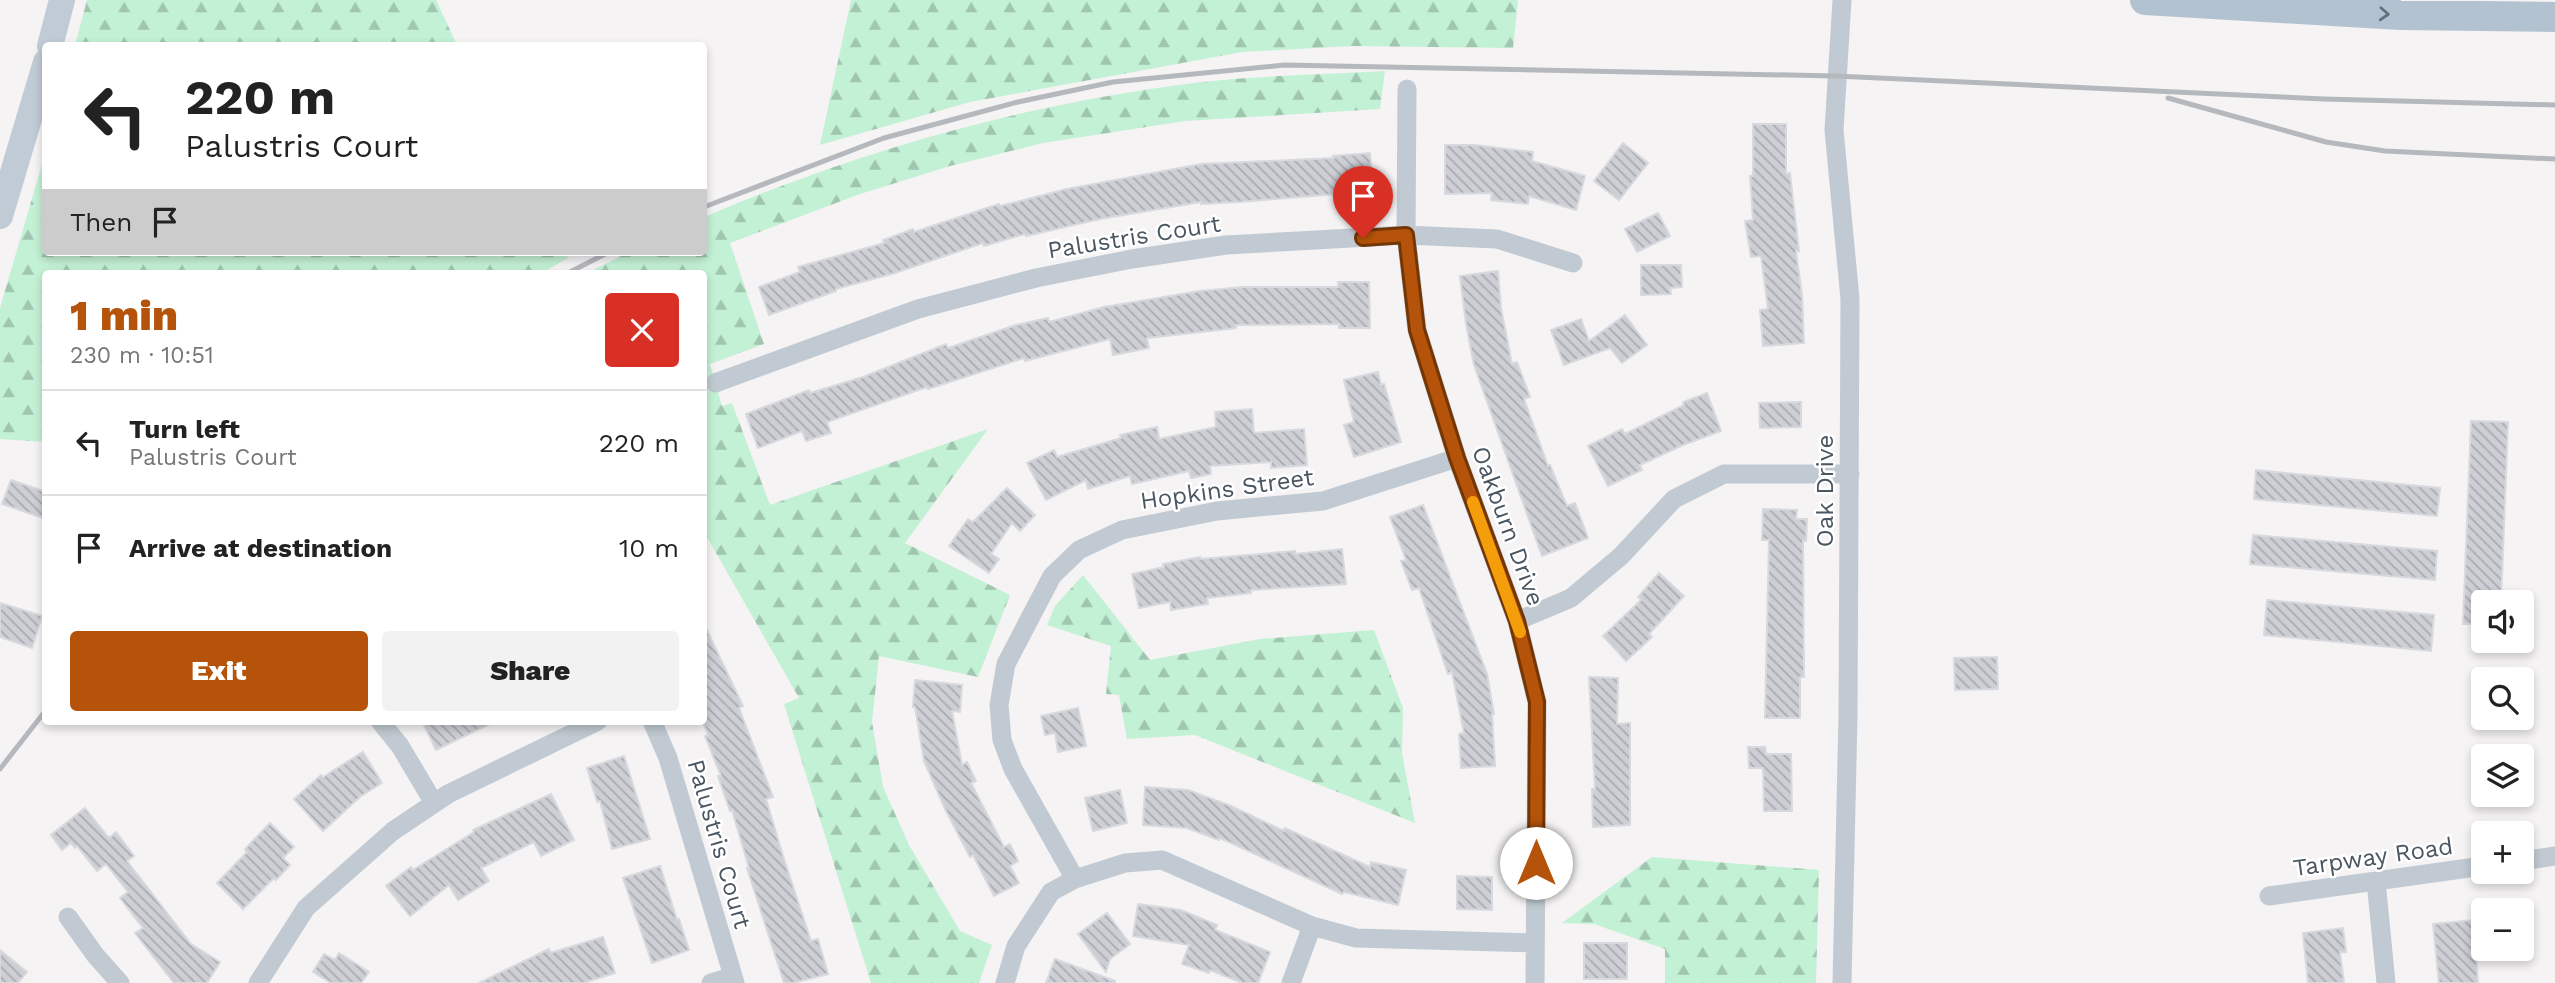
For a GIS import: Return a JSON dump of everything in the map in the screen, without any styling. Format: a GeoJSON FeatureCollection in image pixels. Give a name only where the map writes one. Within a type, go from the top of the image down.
{"type":"FeatureCollection","features":[{"type":"Feature","properties":{"kind":"main road"},"geometry":{"type":"LineString","coordinates":[[51,42],[62,0]]}},
{"type":"Feature","properties":{"kind":"main road"},"geometry":{"type":"LineString","coordinates":[[2145,0],[2400,15],[2555,17]]}},
{"type":"Feature","properties":{"kind":"main road"},"geometry":{"type":"LineString","coordinates":[[0,216],[42,75]]}},
{"type":"Feature","properties":{"kind":"street","name":"Oak Drive"},"geometry":{"type":"LineString","coordinates":[[1842,0],[1834,130],[1850,299],[1842,983]]}},
{"type":"Feature","properties":{"kind":"street","name":"Oakburn Drive"},"geometry":{"type":"LineString","coordinates":[[1407,89],[1406,235],[1417,330],[1457,458],[1517,621],[1537,702],[1535,983]]}},
{"type":"Feature","properties":{"kind":"street","name":"Palustris Court"},"geometry":{"type":"LineString","coordinates":[[715,383],[918,309],[1036,278],[1132,259],[1226,245],[1406,235],[1497,239],[1573,262]]}},
{"type":"Feature","properties":{"kind":"street","name":"Hopkins Street"},"geometry":{"type":"LineString","coordinates":[[1075,879],[1013,769],[1002,740],[999,705],[1006,664],[1052,576],[1079,550],[1122,530],[1217,511],[1323,502],[1457,458]]}},
{"type":"Feature","properties":{"kind":"street"},"geometry":{"type":"LineString","coordinates":[[1517,621],[1571,598],[1621,555],[1674,499],[1724,474],[1850,474]]}},
{"type":"Feature","properties":{"kind":"street"},"geometry":{"type":"LineString","coordinates":[[383,725],[400,746],[434,803]]}},
{"type":"Feature","properties":{"kind":"street"},"geometry":{"type":"LineString","coordinates":[[258,983],[306,908],[393,831],[434,803],[590,725]]}},
{"type":"Feature","properties":{"kind":"street","name":"Palustris Court"},"geometry":{"type":"LineString","coordinates":[[654,725],[668,758],[734,980]]}},
{"type":"Feature","properties":{"kind":"street"},"geometry":{"type":"LineString","coordinates":[[2534,859],[2555,856]]}},
{"type":"Feature","properties":{"kind":"street"},"geometry":{"type":"LineString","coordinates":[[1005,983],[1016,946],[1051,892],[1075,879],[1125,863],[1162,860],[1312,926],[1356,938],[1535,943]]}},
{"type":"Feature","properties":{"kind":"street","name":"Tarpway Road"},"geometry":{"type":"LineString","coordinates":[[2269,896],[2471,868]]}},
{"type":"Feature","properties":{"kind":"street"},"geometry":{"type":"LineString","coordinates":[[2376,881],[2386,983]]}},
{"type":"Feature","properties":{"kind":"street"},"geometry":{"type":"LineString","coordinates":[[68,917],[110,980]]}},
{"type":"Feature","properties":{"kind":"street"},"geometry":{"type":"LineString","coordinates":[[1291,983],[1312,926]]}},
{"type":"Feature","properties":{"kind":"street"},"geometry":{"type":"LineString","coordinates":[[711,983],[734,980]]}},
{"type":"Feature","properties":{"kind":"green space"},"geometry":{"type":"Polygon","coordinates":[[[87,0],[436,0],[456,42],[76,42],[87,0]]]}},
{"type":"Feature","properties":{"kind":"green space"},"geometry":{"type":"Polygon","coordinates":[[[851,0],[1518,0],[1513,48],[1352,46],[1242,52],[970,102],[820,145],[851,0]]]}},
{"type":"Feature","properties":{"kind":"green space"},"geometry":{"type":"Polygon","coordinates":[[[1385,71],[1380,109],[1185,121],[1043,143],[950,166],[857,195],[730,243],[764,344],[710,364],[722,406],[732,403],[770,505],[988,429],[905,543],[1010,595],[978,677],[879,656],[872,722],[883,787],[909,845],[960,931],[992,945],[979,983],[871,983],[784,704],[799,698],[707,537],[707,270],[593,270],[621,256],[707,256],[707,216],[824,170],[944,133],[1005,117],[1130,92],[1218,80],[1385,71]]]}},
{"type":"Feature","properties":{"kind":"green space"},"geometry":{"type":"Polygon","coordinates":[[[42,164],[42,256],[568,258],[547,270],[42,270],[42,442],[0,439],[0,308],[42,164]]]}},
{"type":"Feature","properties":{"kind":"green space"},"geometry":{"type":"Polygon","coordinates":[[[1083,575],[1150,660],[1260,639],[1374,630],[1403,708],[1402,753],[1415,823],[1195,735],[1127,739],[1119,695],[1106,694],[1111,646],[1047,625],[1055,606],[1083,575]]]}},
{"type":"Feature","properties":{"kind":"green space"},"geometry":{"type":"Polygon","coordinates":[[[1652,857],[1819,870],[1816,983],[1665,983],[1665,949],[1594,924],[1562,923],[1652,857]]]}},
{"type":"Feature","properties":{"kind":"building"},"geometry":{"type":"Polygon","coordinates":[[[1753,124],[1786,124],[1786,174],[1790,173],[1799,251],[1796,251],[1802,295],[1804,343],[1763,346],[1760,310],[1768,309],[1761,256],[1751,257],[1745,221],[1753,220],[1750,176],[1753,176],[1753,124]]]}},
{"type":"Feature","properties":{"kind":"building"},"geometry":{"type":"Polygon","coordinates":[[[1623,143],[1648,163],[1619,200],[1594,181],[1623,143]]]}},
{"type":"Feature","properties":{"kind":"building"},"geometry":{"type":"Polygon","coordinates":[[[1445,145],[1475,145],[1533,152],[1532,161],[1585,176],[1576,210],[1529,196],[1528,204],[1491,200],[1492,193],[1445,194],[1445,145]]]}},
{"type":"Feature","properties":{"kind":"building"},"geometry":{"type":"Polygon","coordinates":[[[1370,153],[1373,191],[1239,202],[1201,202],[1100,219],[1026,236],[1025,234],[984,246],[983,243],[895,273],[836,289],[769,315],[759,287],[800,272],[798,267],[884,243],[883,240],[913,229],[914,232],[999,204],[1000,206],[1067,189],[1201,164],[1334,158],[1333,156],[1370,153]]]}},
{"type":"Feature","properties":{"kind":"building"},"geometry":{"type":"Polygon","coordinates":[[[1658,213],[1670,236],[1637,252],[1625,229],[1658,213]]]}},
{"type":"Feature","properties":{"kind":"building"},"geometry":{"type":"Polygon","coordinates":[[[1641,265],[1681,265],[1682,287],[1670,288],[1671,294],[1641,295],[1641,265]]]}},
{"type":"Feature","properties":{"kind":"building"},"geometry":{"type":"Polygon","coordinates":[[[1498,271],[1501,308],[1512,364],[1517,362],[1530,397],[1524,399],[1548,466],[1550,465],[1567,506],[1575,503],[1588,538],[1542,556],[1474,365],[1466,324],[1460,276],[1498,271]]]}},
{"type":"Feature","properties":{"kind":"building"},"geometry":{"type":"Polygon","coordinates":[[[1338,282],[1369,282],[1370,328],[1339,328],[1339,324],[1236,325],[1236,328],[1147,338],[1149,348],[1113,355],[1110,339],[1025,361],[1024,358],[928,389],[927,387],[827,422],[831,433],[806,441],[802,431],[758,448],[746,414],[809,390],[810,393],[863,377],[946,344],[948,348],[1016,325],[1048,318],[1049,322],[1104,307],[1200,291],[1243,287],[1338,287],[1338,282]]]}},
{"type":"Feature","properties":{"kind":"building"},"geometry":{"type":"Polygon","coordinates":[[[1625,315],[1647,345],[1622,363],[1610,348],[1564,365],[1551,330],[1581,319],[1589,341],[1625,315]]]}},
{"type":"Feature","properties":{"kind":"building"},"geometry":{"type":"Polygon","coordinates":[[[1378,372],[1401,442],[1354,457],[1344,425],[1354,422],[1344,380],[1378,372]]]}},
{"type":"Feature","properties":{"kind":"building"},"geometry":{"type":"Polygon","coordinates":[[[1707,393],[1721,431],[1640,465],[1642,470],[1608,486],[1588,446],[1622,429],[1625,434],[1684,405],[1683,402],[1707,393]]]}},
{"type":"Feature","properties":{"kind":"building"},"geometry":{"type":"Polygon","coordinates":[[[1801,402],[1801,427],[1760,428],[1759,403],[1801,402]]]}},
{"type":"Feature","properties":{"kind":"building"},"geometry":{"type":"Polygon","coordinates":[[[1252,409],[1254,433],[1304,429],[1307,465],[1271,468],[1271,462],[1210,466],[1211,474],[1191,478],[1189,471],[1132,484],[1130,476],[1088,489],[1086,480],[1046,500],[1027,463],[1054,450],[1057,457],[1121,438],[1120,435],[1157,427],[1159,439],[1216,427],[1215,412],[1252,409]]]}},
{"type":"Feature","properties":{"kind":"building"},"geometry":{"type":"Polygon","coordinates":[[[2471,421],[2508,422],[2501,590],[2471,590],[2471,624],[2463,624],[2471,421]]]}},
{"type":"Feature","properties":{"kind":"building"},"geometry":{"type":"Polygon","coordinates":[[[2256,470],[2440,488],[2437,516],[2254,499],[2256,470]]]}},
{"type":"Feature","properties":{"kind":"building"},"geometry":{"type":"Polygon","coordinates":[[[11,480],[42,491],[42,518],[2,504],[11,480]]]}},
{"type":"Feature","properties":{"kind":"building"},"geometry":{"type":"Polygon","coordinates":[[[1007,488],[1035,515],[1020,531],[1012,523],[991,554],[999,559],[989,573],[949,546],[968,519],[973,522],[1007,488]]]}},
{"type":"Feature","properties":{"kind":"building"},"geometry":{"type":"Polygon","coordinates":[[[1423,505],[1487,674],[1494,714],[1495,766],[1461,768],[1459,734],[1464,733],[1452,672],[1448,674],[1419,588],[1412,590],[1401,561],[1406,560],[1390,517],[1423,505]]]}},
{"type":"Feature","properties":{"kind":"building"},"geometry":{"type":"Polygon","coordinates":[[[1763,509],[1797,510],[1796,519],[1807,519],[1806,541],[1803,541],[1804,677],[1800,677],[1800,718],[1765,718],[1769,540],[1762,540],[1763,509]]]}},
{"type":"Feature","properties":{"kind":"building"},"geometry":{"type":"Polygon","coordinates":[[[2253,535],[2437,551],[2435,580],[2250,564],[2253,535]]]}},
{"type":"Feature","properties":{"kind":"building"},"geometry":{"type":"Polygon","coordinates":[[[1342,549],[1346,584],[1251,590],[1251,593],[1207,598],[1208,604],[1171,610],[1170,602],[1139,608],[1132,574],[1164,567],[1163,564],[1200,557],[1295,551],[1295,554],[1342,549]]]}},
{"type":"Feature","properties":{"kind":"building"},"geometry":{"type":"Polygon","coordinates":[[[1659,573],[1684,596],[1649,634],[1652,637],[1626,661],[1603,636],[1641,600],[1638,597],[1659,573]]]}},
{"type":"Feature","properties":{"kind":"building"},"geometry":{"type":"Polygon","coordinates":[[[2267,600],[2434,615],[2431,651],[2264,635],[2267,600]]]}},
{"type":"Feature","properties":{"kind":"building"},"geometry":{"type":"Polygon","coordinates":[[[0,603],[42,616],[32,648],[0,637],[0,603]]]}},
{"type":"Feature","properties":{"kind":"building"},"geometry":{"type":"Polygon","coordinates":[[[707,630],[743,706],[739,708],[773,797],[766,799],[783,856],[811,941],[818,939],[828,974],[784,983],[747,868],[732,810],[730,811],[718,776],[721,776],[705,736],[708,735],[704,725],[707,725],[707,630]]]}},
{"type":"Feature","properties":{"kind":"building"},"geometry":{"type":"Polygon","coordinates":[[[1997,657],[1998,689],[1955,690],[1954,658],[1997,657]]]}},
{"type":"Feature","properties":{"kind":"building"},"geometry":{"type":"Polygon","coordinates":[[[1589,677],[1618,678],[1617,724],[1630,723],[1630,825],[1593,827],[1592,789],[1595,789],[1589,677]]]}},
{"type":"Feature","properties":{"kind":"building"},"geometry":{"type":"Polygon","coordinates":[[[915,680],[962,685],[960,712],[952,711],[962,765],[967,762],[976,781],[971,783],[1004,847],[1010,844],[1018,861],[1010,866],[1019,883],[994,896],[945,809],[924,761],[913,707],[915,680]]]}},
{"type":"Feature","properties":{"kind":"building"},"geometry":{"type":"Polygon","coordinates":[[[1078,708],[1086,746],[1058,752],[1055,733],[1045,735],[1041,716],[1078,708]]]}},
{"type":"Feature","properties":{"kind":"building"},"geometry":{"type":"Polygon","coordinates":[[[424,725],[488,725],[436,750],[424,725]]]}},
{"type":"Feature","properties":{"kind":"building"},"geometry":{"type":"Polygon","coordinates":[[[1748,747],[1765,747],[1766,754],[1791,754],[1792,811],[1764,811],[1763,768],[1749,768],[1748,747]]]}},
{"type":"Feature","properties":{"kind":"building"},"geometry":{"type":"Polygon","coordinates":[[[363,752],[382,783],[361,796],[323,831],[294,799],[321,775],[323,777],[363,752]]]}},
{"type":"Feature","properties":{"kind":"building"},"geometry":{"type":"Polygon","coordinates":[[[624,756],[650,839],[612,849],[600,801],[597,802],[587,768],[624,756]]]}},
{"type":"Feature","properties":{"kind":"building"},"geometry":{"type":"Polygon","coordinates":[[[1145,787],[1188,790],[1231,806],[1284,831],[1285,828],[1370,867],[1371,862],[1406,870],[1398,905],[1344,892],[1342,894],[1220,838],[1219,840],[1187,828],[1143,825],[1145,787]]]}},
{"type":"Feature","properties":{"kind":"building"},"geometry":{"type":"Polygon","coordinates":[[[1120,790],[1127,823],[1093,831],[1085,798],[1120,790]]]}},
{"type":"Feature","properties":{"kind":"building"},"geometry":{"type":"Polygon","coordinates":[[[551,794],[574,840],[541,856],[534,842],[481,868],[489,881],[458,900],[449,885],[410,916],[386,886],[411,867],[413,870],[474,832],[473,830],[551,794]]]}},
{"type":"Feature","properties":{"kind":"building"},"geometry":{"type":"Polygon","coordinates":[[[85,808],[109,838],[116,832],[134,856],[127,861],[191,944],[220,962],[207,983],[174,983],[135,933],[143,928],[120,898],[128,892],[106,864],[97,871],[77,846],[75,848],[71,843],[62,850],[51,835],[85,808]]]}},
{"type":"Feature","properties":{"kind":"building"},"geometry":{"type":"Polygon","coordinates":[[[270,823],[294,847],[283,858],[290,865],[243,909],[217,883],[270,823]]]}},
{"type":"Feature","properties":{"kind":"building"},"geometry":{"type":"Polygon","coordinates":[[[660,866],[689,950],[652,963],[623,878],[660,866]]]}},
{"type":"Feature","properties":{"kind":"building"},"geometry":{"type":"Polygon","coordinates":[[[1457,876],[1492,877],[1492,910],[1457,909],[1457,876]]]}},
{"type":"Feature","properties":{"kind":"building"},"geometry":{"type":"Polygon","coordinates":[[[1138,904],[1181,910],[1217,925],[1215,930],[1270,952],[1258,983],[1242,983],[1210,970],[1209,973],[1182,964],[1189,945],[1133,936],[1138,904]]]}},
{"type":"Feature","properties":{"kind":"building"},"geometry":{"type":"Polygon","coordinates":[[[1107,913],[1130,944],[1110,959],[1106,972],[1078,934],[1107,913]]]}},
{"type":"Feature","properties":{"kind":"building"},"geometry":{"type":"Polygon","coordinates":[[[2471,920],[2471,961],[2477,961],[2478,983],[2439,983],[2433,924],[2471,920]]]}},
{"type":"Feature","properties":{"kind":"building"},"geometry":{"type":"Polygon","coordinates":[[[2343,928],[2346,952],[2340,952],[2344,983],[2308,983],[2303,933],[2343,928]]]}},
{"type":"Feature","properties":{"kind":"building"},"geometry":{"type":"Polygon","coordinates":[[[603,937],[615,973],[583,983],[479,983],[549,949],[550,953],[603,937]]]}},
{"type":"Feature","properties":{"kind":"building"},"geometry":{"type":"Polygon","coordinates":[[[1584,943],[1627,943],[1627,979],[1584,979],[1584,943]]]}},
{"type":"Feature","properties":{"kind":"building"},"geometry":{"type":"Polygon","coordinates":[[[0,950],[27,972],[18,983],[0,983],[0,950]]]}},
{"type":"Feature","properties":{"kind":"building"},"geometry":{"type":"Polygon","coordinates":[[[339,953],[369,972],[361,983],[331,983],[313,972],[324,954],[335,960],[339,953]]]}},
{"type":"Feature","properties":{"kind":"building"},"geometry":{"type":"Polygon","coordinates":[[[1055,959],[1115,981],[1115,983],[1046,983],[1055,959]]]}},
{"type":"Feature","properties":{"kind":"railway"},"geometry":{"type":"LineString","coordinates":[[707,206],[884,138],[1018,102],[1113,82],[1284,65],[1836,76],[2324,99],[2555,105]]}},
{"type":"Feature","properties":{"kind":"railway"},"geometry":{"type":"LineString","coordinates":[[2168,98],[2326,142],[2385,151],[2555,159]]}},
{"type":"Feature","properties":{"kind":"railway"},"geometry":{"type":"LineString","coordinates":[[574,270],[601,256]]}},
{"type":"Feature","properties":{"kind":"railway"},"geometry":{"type":"LineString","coordinates":[[0,769],[42,715]]}},
{"type":"Feature","properties":{"kind":"slow traffic"},"geometry":{"type":"LineString","coordinates":[[1473,502],[1520,632]]}},
{"type":"Feature","properties":{"kind":"route"},"geometry":{"type":"LineString","coordinates":[[1363,238],[1406,235],[1417,330],[1457,458],[1517,621],[1537,702],[1536,863]]}}]}
